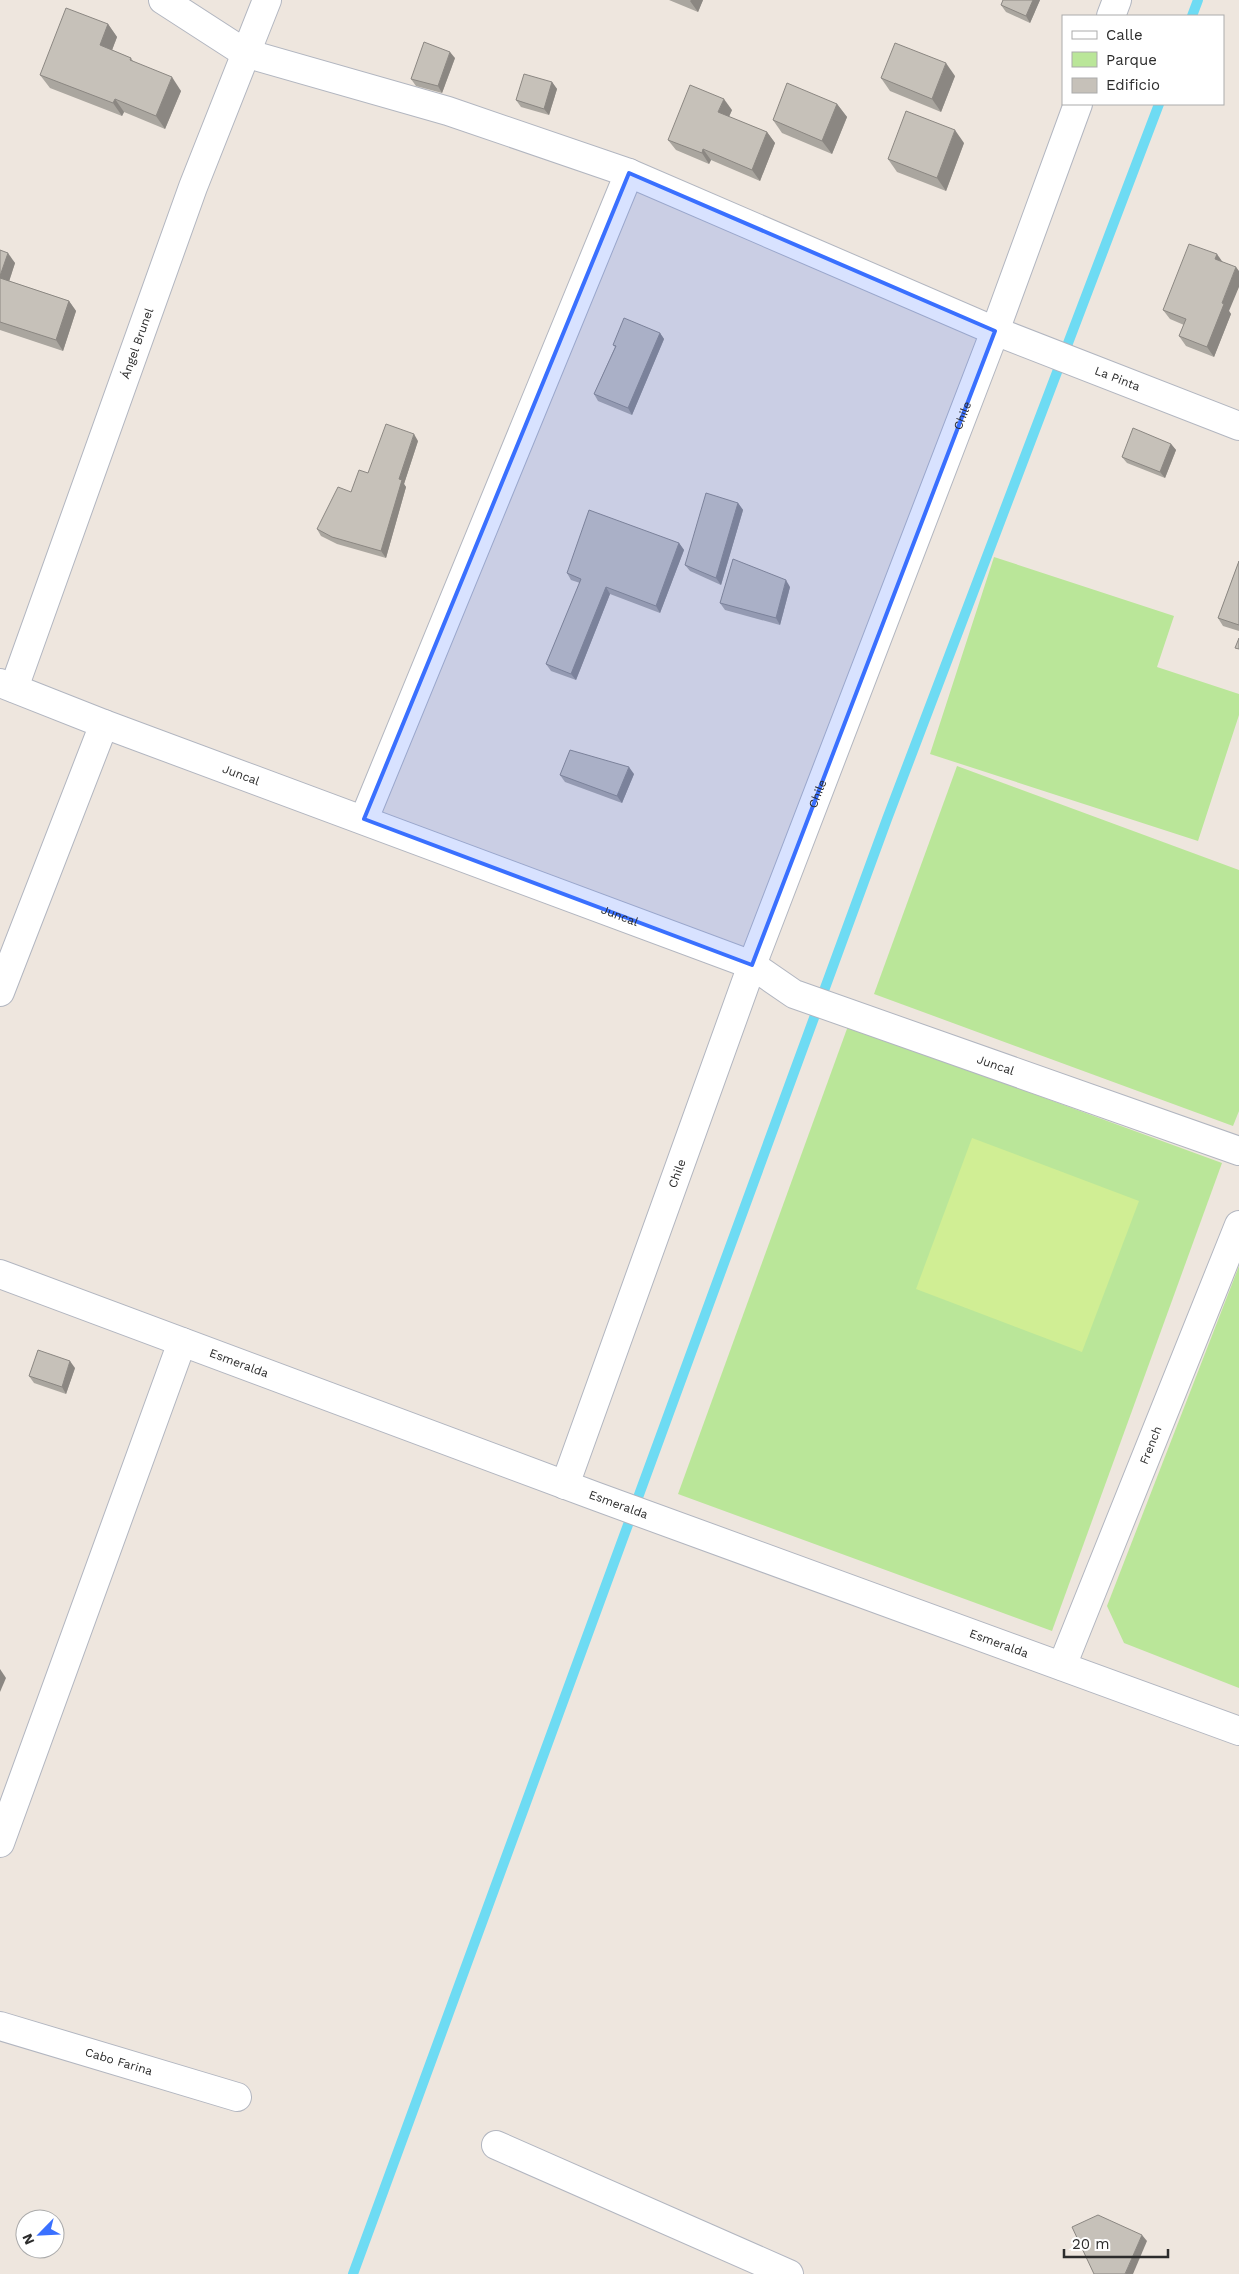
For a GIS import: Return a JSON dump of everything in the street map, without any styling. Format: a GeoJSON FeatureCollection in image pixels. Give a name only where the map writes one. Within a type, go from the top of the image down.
{"type":"FeatureCollection","features":[{"type":"Feature","properties":{"kind":"street","name":"La Pinta"},"geometry":{"type":"LineString","coordinates":[[163,0],[245,53],[448,111],[629,173],[995,331],[1239,426]]}},
{"type":"Feature","properties":{"kind":"street","name":"Ángel Brunel"},"geometry":{"type":"LineString","coordinates":[[7,685],[190,196],[267,0]]}},
{"type":"Feature","properties":{"kind":"street"},"geometry":{"type":"LineString","coordinates":[[1111,15],[1116,0]]}},
{"type":"Feature","properties":{"kind":"street","name":"Chile"},"geometry":{"type":"LineString","coordinates":[[565,1485],[752,966],[995,331],[1078,105]]}},
{"type":"Feature","properties":{"kind":"street"},"geometry":{"type":"LineString","coordinates":[[364,819],[629,173]]}},
{"type":"Feature","properties":{"kind":"street","name":"Juncal"},"geometry":{"type":"LineString","coordinates":[[7,685],[104,724],[364,819],[752,966],[794,994],[1239,1150]]}},
{"type":"Feature","properties":{"kind":"street"},"geometry":{"type":"LineString","coordinates":[[0,992],[104,724]]}},
{"type":"Feature","properties":{"kind":"street","name":"French"},"geometry":{"type":"LineString","coordinates":[[1062,1666],[1239,1225]]}},
{"type":"Feature","properties":{"kind":"street","name":"Esmeralda"},"geometry":{"type":"LineString","coordinates":[[0,1274],[602,1499],[1239,1731]]}},
{"type":"Feature","properties":{"kind":"street"},"geometry":{"type":"LineString","coordinates":[[0,1843],[182,1342]]}},
{"type":"Feature","properties":{"kind":"street","name":"Cabo Farina"},"geometry":{"type":"LineString","coordinates":[[0,2026],[237,2097]]}},
{"type":"Feature","properties":{"kind":"street"},"geometry":{"type":"LineString","coordinates":[[496,2145],[789,2274]]}},
{"type":"Feature","properties":{"kind":"highlighted area"},"geometry":{"type":"Polygon","coordinates":[[[629,173],[995,331],[752,965],[364,819],[629,173]]]}},
{"type":"Feature","properties":{"kind":"green space"},"geometry":{"type":"Polygon","coordinates":[[[994,557],[1174,616],[1157,667],[1239,694],[1239,715],[1198,841],[930,754],[994,557]]]}},
{"type":"Feature","properties":{"kind":"green space"},"geometry":{"type":"Polygon","coordinates":[[[957,766],[1239,870],[1239,1111],[1233,1126],[874,994],[957,766]]]}},
{"type":"Feature","properties":{"kind":"green space"},"geometry":{"type":"Polygon","coordinates":[[[848,1026],[1222,1163],[1052,1631],[678,1494],[848,1026]]]}},
{"type":"Feature","properties":{"kind":"green space"},"geometry":{"type":"Polygon","coordinates":[[[972,1138],[1139,1201],[1082,1352],[916,1289],[972,1138]]]}},
{"type":"Feature","properties":{"kind":"green space"},"geometry":{"type":"Polygon","coordinates":[[[1239,1266],[1239,1688],[1124,1643],[1107,1606],[1239,1266]]]}},
{"type":"Feature","properties":{"kind":"building"},"geometry":{"type":"Polygon","coordinates":[[[1003,0],[1033,0],[1026,16],[1001,5],[1003,0]]]}},
{"type":"Feature","properties":{"kind":"building"},"geometry":{"type":"Polygon","coordinates":[[[66,8],[108,24],[100,45],[131,58],[130,60],[172,77],[156,116],[115,99],[113,103],[40,75],[66,8]]]}},
{"type":"Feature","properties":{"kind":"building"},"geometry":{"type":"Polygon","coordinates":[[[424,42],[450,52],[438,86],[411,79],[424,42]]]}},
{"type":"Feature","properties":{"kind":"building"},"geometry":{"type":"Polygon","coordinates":[[[895,43],[946,63],[932,99],[881,78],[895,43]]]}},
{"type":"Feature","properties":{"kind":"building"},"geometry":{"type":"Polygon","coordinates":[[[524,74],[552,82],[544,109],[516,100],[524,74]]]}},
{"type":"Feature","properties":{"kind":"building"},"geometry":{"type":"Polygon","coordinates":[[[787,83],[837,104],[822,141],[773,120],[787,83]]]}},
{"type":"Feature","properties":{"kind":"building"},"geometry":{"type":"Polygon","coordinates":[[[690,85],[724,99],[718,112],[767,132],[752,170],[703,149],[702,153],[668,140],[690,85]]]}},
{"type":"Feature","properties":{"kind":"building"},"geometry":{"type":"Polygon","coordinates":[[[906,111],[955,130],[937,178],[888,159],[906,111]]]}},
{"type":"Feature","properties":{"kind":"building"},"geometry":{"type":"Polygon","coordinates":[[[1189,244],[1217,254],[1215,259],[1236,267],[1207,347],[1179,336],[1186,319],[1163,310],[1189,244]]]}},
{"type":"Feature","properties":{"kind":"building"},"geometry":{"type":"Polygon","coordinates":[[[0,250],[8,253],[0,276],[0,250]]]}},
{"type":"Feature","properties":{"kind":"building"},"geometry":{"type":"Polygon","coordinates":[[[0,278],[69,301],[56,340],[0,322],[0,278]]]}},
{"type":"Feature","properties":{"kind":"building"},"geometry":{"type":"Polygon","coordinates":[[[624,318],[660,333],[628,408],[594,394],[616,346],[613,345],[624,318]]]}},
{"type":"Feature","properties":{"kind":"building"},"geometry":{"type":"Polygon","coordinates":[[[386,424],[414,434],[399,479],[402,480],[381,551],[332,537],[317,529],[338,487],[351,492],[359,470],[368,473],[386,424]]]}},
{"type":"Feature","properties":{"kind":"building"},"geometry":{"type":"Polygon","coordinates":[[[1133,428],[1171,444],[1160,472],[1122,457],[1133,428]]]}},
{"type":"Feature","properties":{"kind":"building"},"geometry":{"type":"Polygon","coordinates":[[[706,493],[738,503],[716,578],[685,565],[706,493]]]}},
{"type":"Feature","properties":{"kind":"building"},"geometry":{"type":"Polygon","coordinates":[[[589,510],[679,543],[656,606],[606,587],[571,674],[546,664],[581,579],[567,573],[589,510]]]}},
{"type":"Feature","properties":{"kind":"building"},"geometry":{"type":"Polygon","coordinates":[[[733,559],[786,580],[776,618],[720,603],[733,559]]]}},
{"type":"Feature","properties":{"kind":"building"},"geometry":{"type":"Polygon","coordinates":[[[1239,561],[1239,625],[1218,618],[1239,561]]]}},
{"type":"Feature","properties":{"kind":"building"},"geometry":{"type":"Polygon","coordinates":[[[1239,638],[1239,649],[1235,648],[1239,638]]]}},
{"type":"Feature","properties":{"kind":"building"},"geometry":{"type":"Polygon","coordinates":[[[570,750],[629,767],[617,796],[560,775],[570,750]]]}},
{"type":"Feature","properties":{"kind":"building"},"geometry":{"type":"Polygon","coordinates":[[[38,1350],[70,1361],[62,1387],[29,1376],[38,1350]]]}},
{"type":"Feature","properties":{"kind":"building"},"geometry":{"type":"Polygon","coordinates":[[[1098,2215],[1142,2235],[1125,2274],[1094,2274],[1072,2227],[1098,2215]]]}},
{"type":"Feature","properties":{"kind":"waterway"},"geometry":{"type":"LineString","coordinates":[[1192,15],[1198,0]]}},
{"type":"Feature","properties":{"kind":"waterway"},"geometry":{"type":"LineString","coordinates":[[353,2274],[887,819],[1159,105]]}}]}
